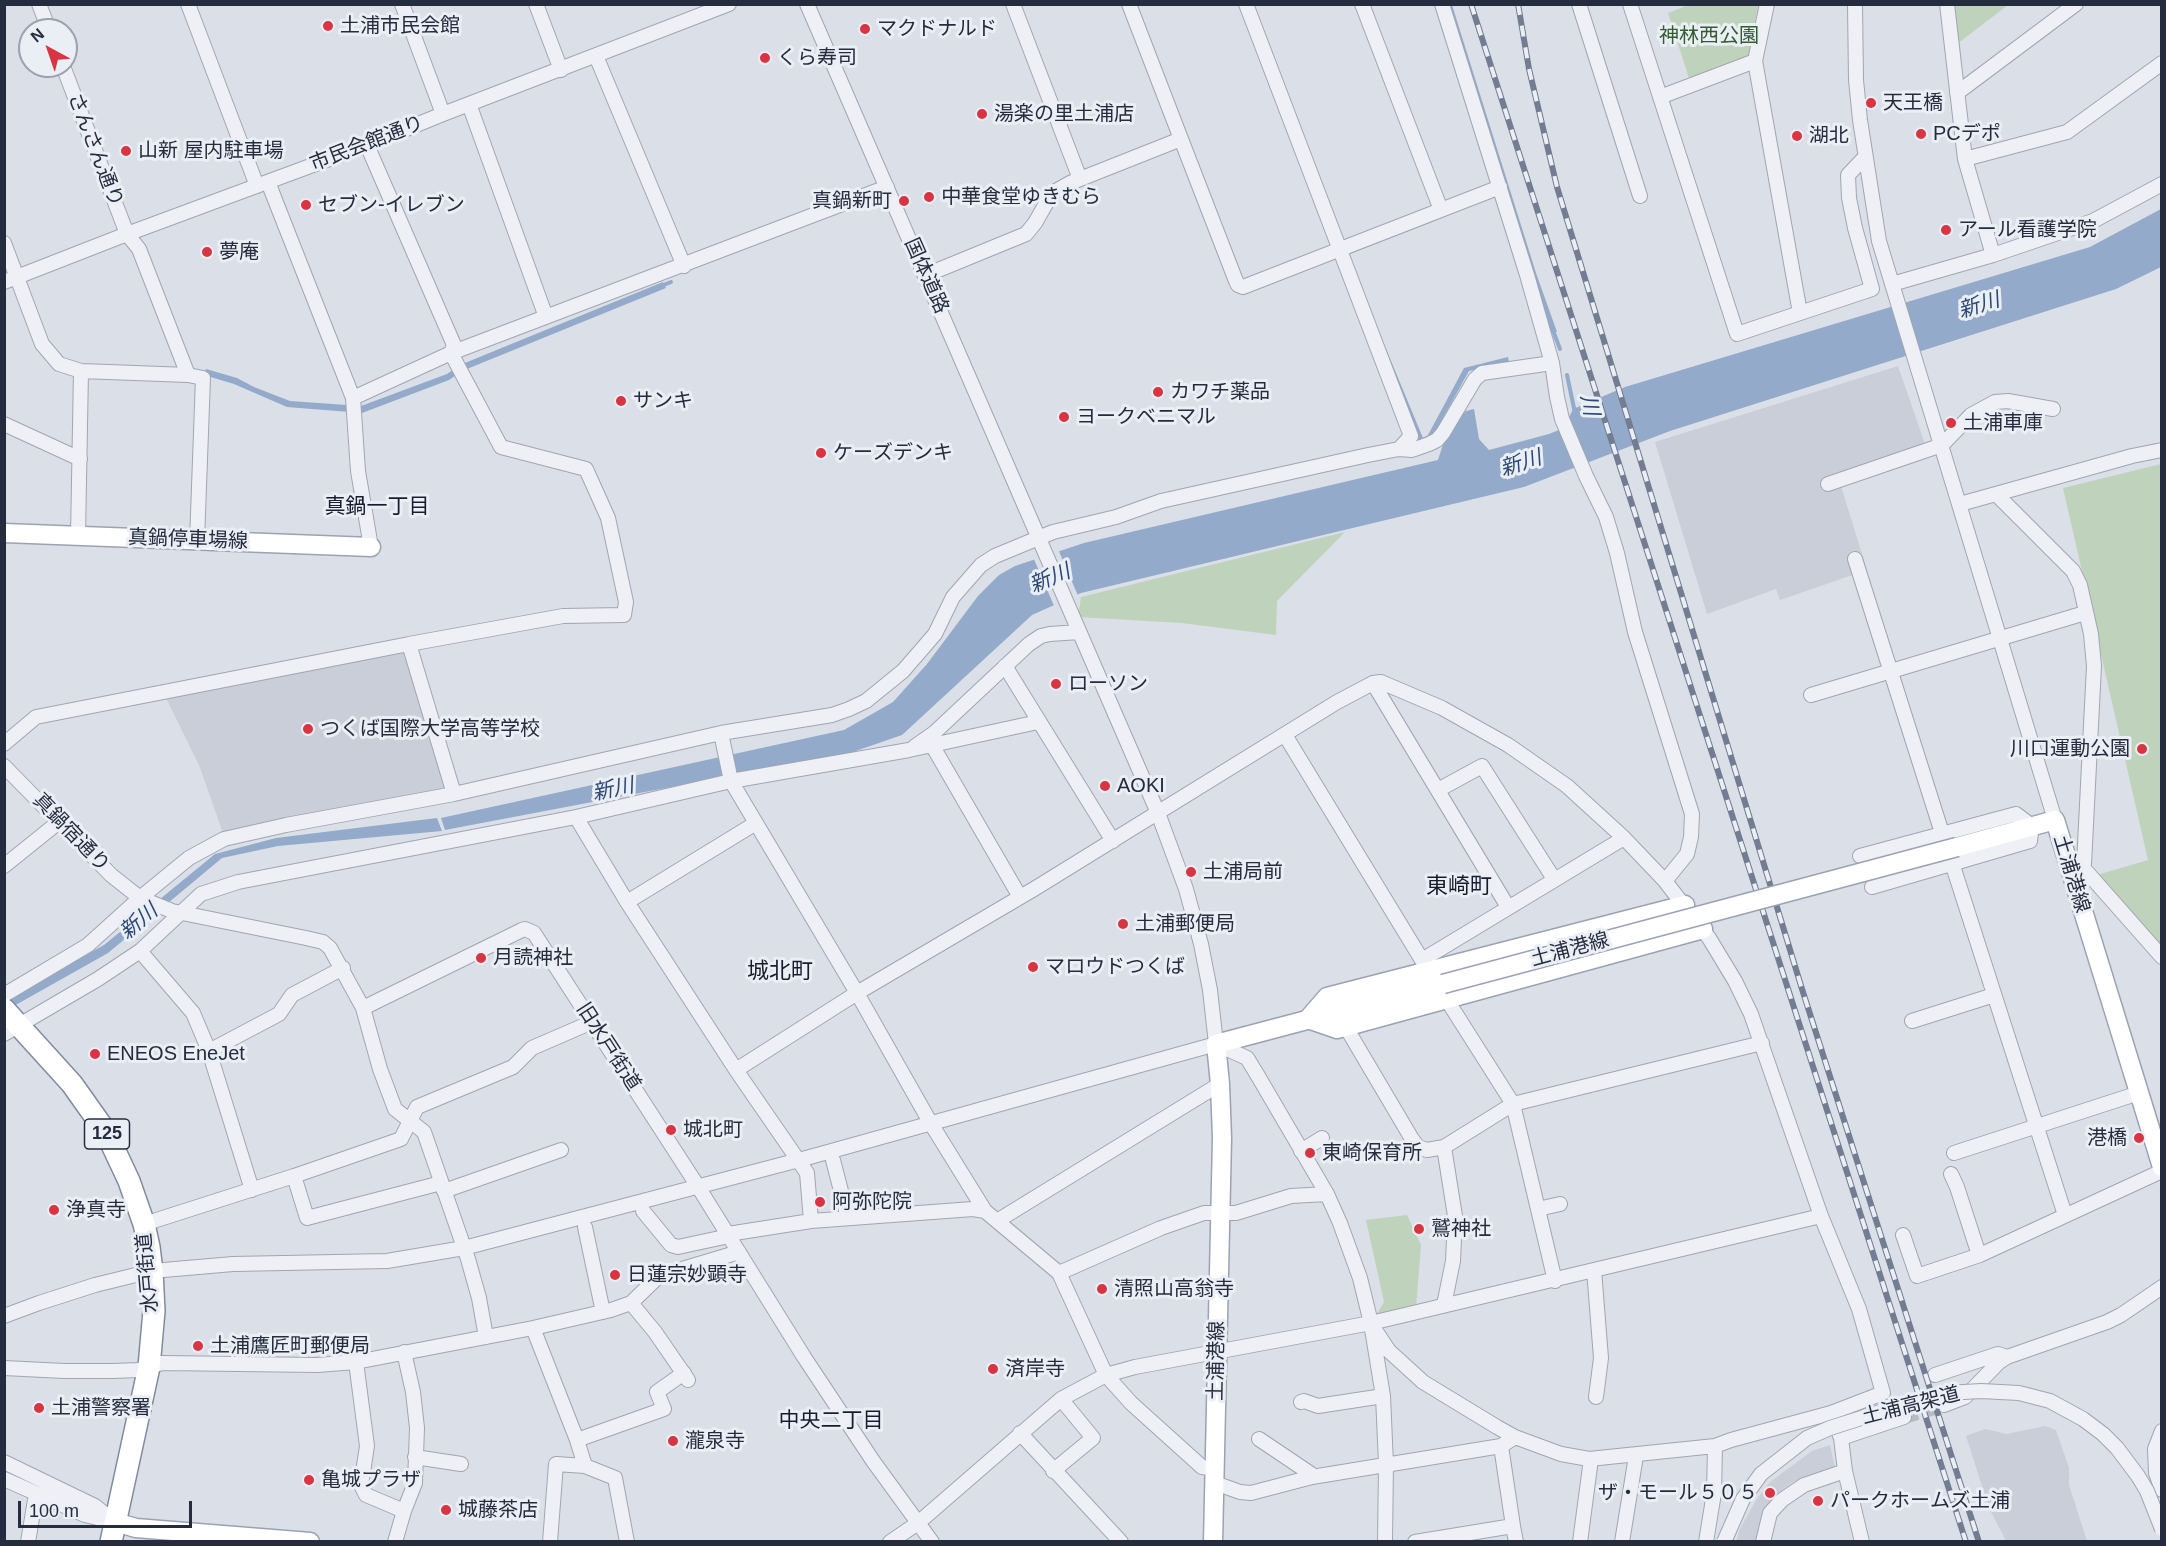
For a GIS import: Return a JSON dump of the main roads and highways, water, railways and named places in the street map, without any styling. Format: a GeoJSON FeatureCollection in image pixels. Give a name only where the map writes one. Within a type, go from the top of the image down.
{"type":"FeatureCollection","features":[{"type":"Feature","properties":{"kind":"highway","name":"水戸街道"},"geometry":{"type":"LineString","coordinates":[[11,1023],[72,1084],[106,1132],[129,1181],[144,1224],[152,1271],[154,1311],[149,1367],[113,1532]]}},
{"type":"Feature","properties":{"kind":"main road","name":"真鍋停車場線"},"geometry":{"type":"LineString","coordinates":[[4,533],[371,547]]}},
{"type":"Feature","properties":{"kind":"main road","name":"土浦港線"},"geometry":{"type":"LineString","coordinates":[[1212,1542],[1221,1214],[1220,1084],[1216,1044],[1308,1019],[1445,992],[1955,855],[2032,826],[2055,820],[2162,1169]]}},
{"type":"Feature","properties":{"kind":"main road"},"geometry":{"type":"LineString","coordinates":[[1308,1019],[1327,997],[1425,965],[1685,905]]}},
{"type":"Feature","properties":{"kind":"main road"},"geometry":{"type":"LineString","coordinates":[[1445,992],[1703,930]]}},
{"type":"Feature","properties":{"kind":"main road"},"geometry":{"type":"LineString","coordinates":[[113,1532],[136,1528],[310,1542]]}},
{"type":"Feature","properties":{"kind":"water"},"geometry":{"type":"Polygon","coordinates":[[[1445,5],[1452,5],[1536,273],[1557,332],[1551,332],[1530,274],[1445,5]]]}},
{"type":"Feature","properties":{"kind":"water"},"geometry":{"type":"Polygon","coordinates":[[[2161,209],[2161,267],[2116,289],[1670,431],[1524,487],[1081,593],[1032,615],[902,735],[850,753],[445,830],[441,818],[844,730],[893,702],[927,664],[978,596],[999,575],[1015,566],[1084,543],[1438,460],[1445,438],[1454,421],[1466,411],[1474,409],[1479,439],[1489,450],[1549,434],[1564,428],[1573,409],[1625,387],[2090,247],[2161,209]]]}},
{"type":"Feature","properties":{"kind":"water"},"geometry":{"type":"Polygon","coordinates":[[[1435,214],[1437,220],[1347,255],[1423,438],[1428,435],[1464,368],[1508,357],[1509,362],[1469,371],[1433,436],[1420,443],[1342,252],[1435,214]]]}},
{"type":"Feature","properties":{"kind":"water"},"geometry":{"type":"Polygon","coordinates":[[[663,282],[666,288],[462,371],[449,380],[362,413],[287,407],[234,384],[204,375],[206,369],[237,378],[290,401],[361,406],[447,374],[460,365],[663,282]]]}},
{"type":"Feature","properties":{"kind":"water","name":"新川"},"geometry":{"type":"Polygon","coordinates":[[[437,818],[442,831],[278,846],[222,858],[108,953],[5,1011],[4,1000],[104,945],[215,854],[276,838],[437,818]]]}},
{"type":"Feature","properties":{"kind":"waterway"},"geometry":{"type":"LineString","coordinates":[[661,286],[671,282]]}},
{"type":"Feature","properties":{"kind":"waterway"},"geometry":{"type":"LineString","coordinates":[[1552,328],[1560,349]]}},
{"type":"Feature","properties":{"kind":"waterway","name":"川"},"geometry":{"type":"LineString","coordinates":[[1567,375],[1575,413]]}},
{"type":"Feature","properties":{"kind":"tunnel"},"geometry":{"type":"LineString","coordinates":[[1904,1417],[1944,1405]]}},
{"type":"Feature","properties":{"kind":"railway"},"geometry":{"type":"LineString","coordinates":[[1471,4],[1966,1542]]}},
{"type":"Feature","properties":{"kind":"railway"},"geometry":{"type":"LineString","coordinates":[[1518,4],[1529,69],[1557,187],[1802,989],[1979,1542]]}},
{"type":"Feature","properties":{"kind":"place","name":"土浦市民会館"},"geometry":{"type":"Point","coordinates":[328,26]}},
{"type":"Feature","properties":{"kind":"place","name":"マクドナルド"},"geometry":{"type":"Point","coordinates":[865,29]}},
{"type":"Feature","properties":{"kind":"place","name":"くら寿司"},"geometry":{"type":"Point","coordinates":[765,58]}},
{"type":"Feature","properties":{"kind":"place","name":"天王橋"},"geometry":{"type":"Point","coordinates":[1871,103]}},
{"type":"Feature","properties":{"kind":"place","name":"湯楽の里土浦店"},"geometry":{"type":"Point","coordinates":[982,114]}},
{"type":"Feature","properties":{"kind":"place","name":"PCデポ"},"geometry":{"type":"Point","coordinates":[1921,134]}},
{"type":"Feature","properties":{"kind":"place","name":"湖北"},"geometry":{"type":"Point","coordinates":[1797,136]}},
{"type":"Feature","properties":{"kind":"place","name":"山新 屋内駐車場"},"geometry":{"type":"Point","coordinates":[126,151]}},
{"type":"Feature","properties":{"kind":"place","name":"中華食堂ゆきむら"},"geometry":{"type":"Point","coordinates":[929,197]}},
{"type":"Feature","properties":{"kind":"place","name":"真鍋新町"},"geometry":{"type":"Point","coordinates":[904,201]}},
{"type":"Feature","properties":{"kind":"place","name":"セブン-イレブン"},"geometry":{"type":"Point","coordinates":[306,205]}},
{"type":"Feature","properties":{"kind":"place","name":"アール看護学院"},"geometry":{"type":"Point","coordinates":[1946,230]}},
{"type":"Feature","properties":{"kind":"place","name":"夢庵"},"geometry":{"type":"Point","coordinates":[207,252]}},
{"type":"Feature","properties":{"kind":"place","name":"カワチ薬品"},"geometry":{"type":"Point","coordinates":[1158,392]}},
{"type":"Feature","properties":{"kind":"place","name":"サンキ"},"geometry":{"type":"Point","coordinates":[621,401]}},
{"type":"Feature","properties":{"kind":"place","name":"ヨークベニマル"},"geometry":{"type":"Point","coordinates":[1064,417]}},
{"type":"Feature","properties":{"kind":"place","name":"土浦車庫"},"geometry":{"type":"Point","coordinates":[1951,423]}},
{"type":"Feature","properties":{"kind":"place","name":"ケーズデンキ"},"geometry":{"type":"Point","coordinates":[821,453]}},
{"type":"Feature","properties":{"kind":"place","name":"ローソン"},"geometry":{"type":"Point","coordinates":[1056,684]}},
{"type":"Feature","properties":{"kind":"place","name":"つくば国際大学高等学校"},"geometry":{"type":"Point","coordinates":[308,729]}},
{"type":"Feature","properties":{"kind":"place","name":"川口運動公園"},"geometry":{"type":"Point","coordinates":[2142,749]}},
{"type":"Feature","properties":{"kind":"place","name":"AOKI"},"geometry":{"type":"Point","coordinates":[1105,786]}},
{"type":"Feature","properties":{"kind":"place","name":"土浦局前"},"geometry":{"type":"Point","coordinates":[1191,872]}},
{"type":"Feature","properties":{"kind":"place","name":"土浦郵便局"},"geometry":{"type":"Point","coordinates":[1123,924]}},
{"type":"Feature","properties":{"kind":"place","name":"月読神社"},"geometry":{"type":"Point","coordinates":[481,958]}},
{"type":"Feature","properties":{"kind":"place","name":"マロウドつくば"},"geometry":{"type":"Point","coordinates":[1033,967]}},
{"type":"Feature","properties":{"kind":"place","name":"ENEOS EneJet"},"geometry":{"type":"Point","coordinates":[95,1054]}},
{"type":"Feature","properties":{"kind":"place","name":"城北町"},"geometry":{"type":"Point","coordinates":[671,1130]}},
{"type":"Feature","properties":{"kind":"place","name":"港橋"},"geometry":{"type":"Point","coordinates":[2139,1138]}},
{"type":"Feature","properties":{"kind":"place","name":"東崎保育所"},"geometry":{"type":"Point","coordinates":[1310,1153]}},
{"type":"Feature","properties":{"kind":"place","name":"阿弥陀院"},"geometry":{"type":"Point","coordinates":[820,1202]}},
{"type":"Feature","properties":{"kind":"place","name":"浄真寺"},"geometry":{"type":"Point","coordinates":[54,1210]}},
{"type":"Feature","properties":{"kind":"place","name":"鷲神社"},"geometry":{"type":"Point","coordinates":[1419,1229]}},
{"type":"Feature","properties":{"kind":"place","name":"日蓮宗妙顕寺"},"geometry":{"type":"Point","coordinates":[615,1275]}},
{"type":"Feature","properties":{"kind":"place","name":"清照山高翁寺"},"geometry":{"type":"Point","coordinates":[1102,1289]}},
{"type":"Feature","properties":{"kind":"place","name":"土浦鷹匠町郵便局"},"geometry":{"type":"Point","coordinates":[198,1346]}},
{"type":"Feature","properties":{"kind":"place","name":"済岸寺"},"geometry":{"type":"Point","coordinates":[993,1369]}},
{"type":"Feature","properties":{"kind":"place","name":"土浦警察署"},"geometry":{"type":"Point","coordinates":[39,1408]}},
{"type":"Feature","properties":{"kind":"place","name":"瀧泉寺"},"geometry":{"type":"Point","coordinates":[673,1441]}},
{"type":"Feature","properties":{"kind":"place","name":"亀城プラザ"},"geometry":{"type":"Point","coordinates":[309,1480]}},
{"type":"Feature","properties":{"kind":"place","name":"ザ・モール５０５"},"geometry":{"type":"Point","coordinates":[1770,1493]}},
{"type":"Feature","properties":{"kind":"place","name":"パークホームズ土浦"},"geometry":{"type":"Point","coordinates":[1818,1501]}},
{"type":"Feature","properties":{"kind":"place","name":"城藤茶店"},"geometry":{"type":"Point","coordinates":[446,1510]}},
{"type":"Feature","properties":{"kind":"district","name":"真鍋一丁目"},"geometry":{"type":"Point","coordinates":[377,507]}},
{"type":"Feature","properties":{"kind":"district","name":"東崎町"},"geometry":{"type":"Point","coordinates":[1459,887]}},
{"type":"Feature","properties":{"kind":"district","name":"城北町"},"geometry":{"type":"Point","coordinates":[780,972]}},
{"type":"Feature","properties":{"kind":"district","name":"中央二丁目"},"geometry":{"type":"Point","coordinates":[831,1421]}},
{"type":"Feature","properties":{"kind":"park label","name":"神林西公園"},"geometry":{"type":"Point","coordinates":[1709,36]}}]}
